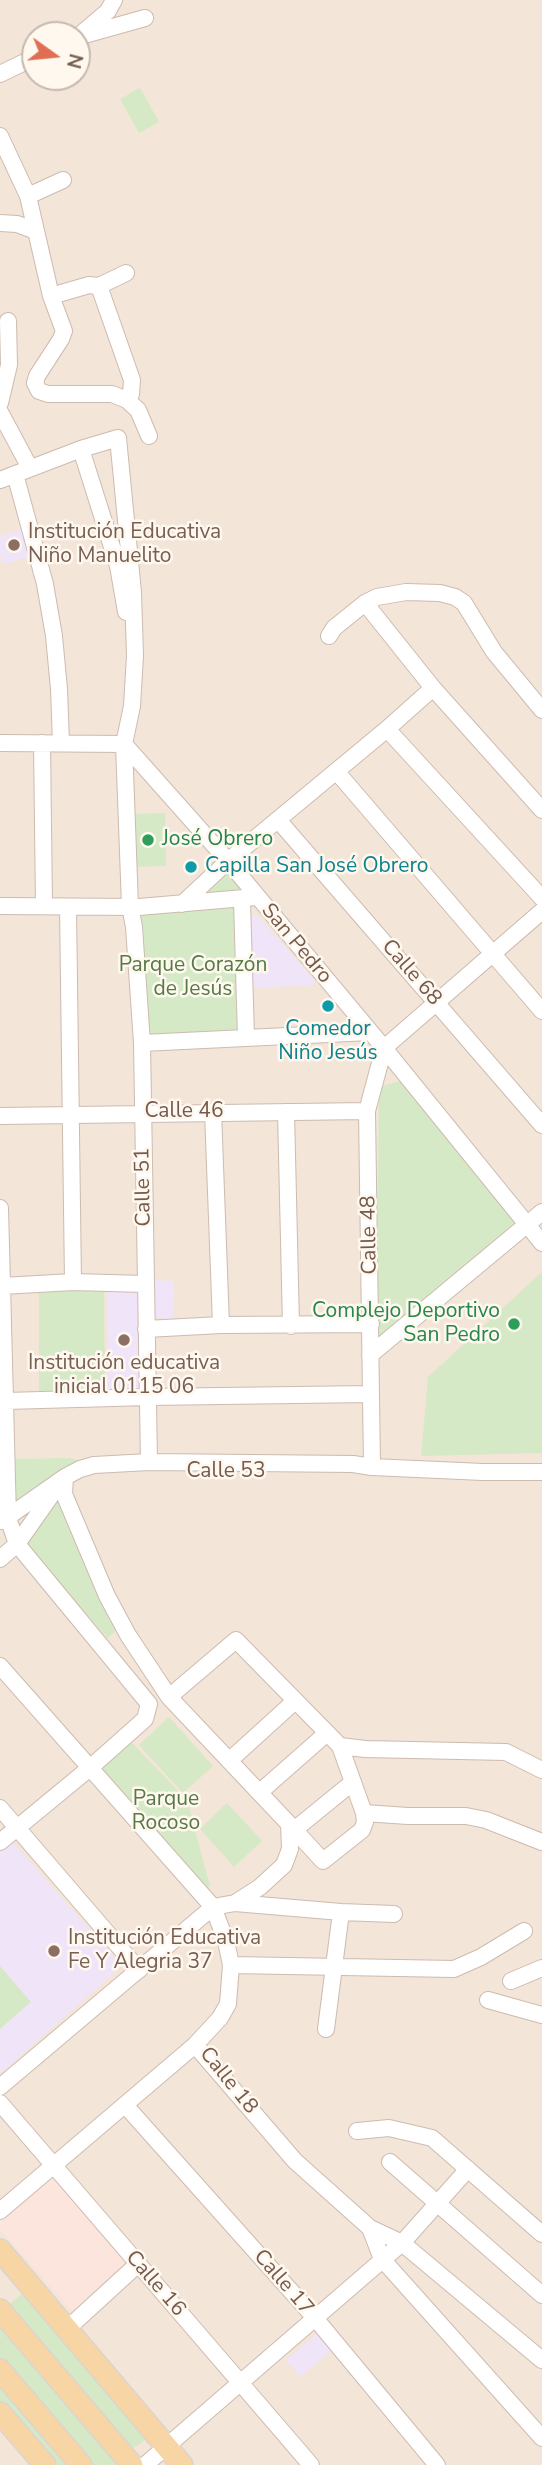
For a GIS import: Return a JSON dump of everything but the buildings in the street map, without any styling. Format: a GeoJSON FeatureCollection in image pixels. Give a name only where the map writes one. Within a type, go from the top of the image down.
{"type":"FeatureCollection","features":[{"type":"Feature","properties":{"kind":"main road"},"geometry":{"type":"LineString","coordinates":[[0,2250],[183,2465]]}},
{"type":"Feature","properties":{"kind":"main road"},"geometry":{"type":"LineString","coordinates":[[0,2310],[132,2465]]}},
{"type":"Feature","properties":{"kind":"main road"},"geometry":{"type":"LineString","coordinates":[[0,2370],[81,2465]]}},
{"type":"Feature","properties":{"kind":"main road"},"geometry":{"type":"LineString","coordinates":[[0,2413],[46,2465]]}},
{"type":"Feature","properties":{"kind":"street"},"geometry":{"type":"LineString","coordinates":[[91,24],[108,11],[114,0]]}},
{"type":"Feature","properties":{"kind":"street"},"geometry":{"type":"LineString","coordinates":[[91,33],[145,18]]}},
{"type":"Feature","properties":{"kind":"street"},"geometry":{"type":"LineString","coordinates":[[0,74],[21,64]]}},
{"type":"Feature","properties":{"kind":"street"},"geometry":{"type":"LineString","coordinates":[[0,136],[28,196],[51,296],[64,331],[35,383],[39,391],[56,394],[112,394],[127,400],[138,410],[149,436]]}},
{"type":"Feature","properties":{"kind":"street"},"geometry":{"type":"LineString","coordinates":[[28,196],[63,180]]}},
{"type":"Feature","properties":{"kind":"street"},"geometry":{"type":"LineString","coordinates":[[0,223],[17,224],[36,231]]}},
{"type":"Feature","properties":{"kind":"street"},"geometry":{"type":"LineString","coordinates":[[51,296],[89,285],[99,286],[126,273]]}},
{"type":"Feature","properties":{"kind":"street"},"geometry":{"type":"LineString","coordinates":[[99,286],[132,380],[131,394],[127,400]]}},
{"type":"Feature","properties":{"kind":"street"},"geometry":{"type":"LineString","coordinates":[[0,403],[9,365],[8,321]]}},
{"type":"Feature","properties":{"kind":"street"},"geometry":{"type":"LineString","coordinates":[[0,412],[30,468]]}},
{"type":"Feature","properties":{"kind":"street"},"geometry":{"type":"LineString","coordinates":[[61,743],[60,689],[45,584],[7,477],[118,438],[132,580],[135,656]]}},
{"type":"Feature","properties":{"kind":"street"},"geometry":{"type":"LineString","coordinates":[[81,449],[118,566],[135,656]]}},
{"type":"Feature","properties":{"kind":"street"},"geometry":{"type":"LineString","coordinates":[[329,636],[334,628],[365,603],[377,597],[406,592],[440,593],[455,597],[464,603],[494,652],[542,710]]}},
{"type":"Feature","properties":{"kind":"street"},"geometry":{"type":"LineString","coordinates":[[365,603],[433,688],[542,810]]}},
{"type":"Feature","properties":{"kind":"street","name":"Calle 51"},"geometry":{"type":"LineString","coordinates":[[135,656],[132,706],[124,744],[130,906],[134,927],[142,1043],[149,1462]]}},
{"type":"Feature","properties":{"kind":"street"},"geometry":{"type":"LineString","coordinates":[[182,904],[228,861],[279,821],[433,688]]}},
{"type":"Feature","properties":{"kind":"street"},"geometry":{"type":"LineString","coordinates":[[387,729],[542,898]]}},
{"type":"Feature","properties":{"kind":"street"},"geometry":{"type":"LineString","coordinates":[[0,743],[124,744]]}},
{"type":"Feature","properties":{"kind":"street"},"geometry":{"type":"LineString","coordinates":[[42,743],[44,906]]}},
{"type":"Feature","properties":{"kind":"street","name":"San Pedro"},"geometry":{"type":"LineString","coordinates":[[124,744],[228,861],[249,898],[384,1048],[542,1243]]}},
{"type":"Feature","properties":{"kind":"street"},"geometry":{"type":"LineString","coordinates":[[336,771],[542,1011]]}},
{"type":"Feature","properties":{"kind":"street","name":"Calle 68"},"geometry":{"type":"LineString","coordinates":[[279,821],[542,1125]]}},
{"type":"Feature","properties":{"kind":"street"},"geometry":{"type":"LineString","coordinates":[[0,906],[130,906],[249,898],[246,1038]]}},
{"type":"Feature","properties":{"kind":"street"},"geometry":{"type":"LineString","coordinates":[[68,907],[74,1283]]}},
{"type":"Feature","properties":{"kind":"street"},"geometry":{"type":"LineString","coordinates":[[384,1048],[542,911]]}},
{"type":"Feature","properties":{"kind":"street"},"geometry":{"type":"LineString","coordinates":[[142,1043],[370,1032]]}},
{"type":"Feature","properties":{"kind":"street","name":"Calle 48"},"geometry":{"type":"LineString","coordinates":[[372,1467],[367,1111],[384,1048]]}},
{"type":"Feature","properties":{"kind":"street","name":"Calle 46"},"geometry":{"type":"LineString","coordinates":[[0,1116],[367,1111]]}},
{"type":"Feature","properties":{"kind":"street"},"geometry":{"type":"LineString","coordinates":[[213,1112],[220,1325]]}},
{"type":"Feature","properties":{"kind":"street"},"geometry":{"type":"LineString","coordinates":[[286,1112],[291,1326]]}},
{"type":"Feature","properties":{"kind":"street"},"geometry":{"type":"LineString","coordinates":[[0,1208],[6,1401],[4,1520],[17,1544],[149,1703],[145,1719],[0,1842]]}},
{"type":"Feature","properties":{"kind":"street"},"geometry":{"type":"LineString","coordinates":[[370,1355],[542,1212]]}},
{"type":"Feature","properties":{"kind":"street"},"geometry":{"type":"LineString","coordinates":[[2,1286],[145,1284]]}},
{"type":"Feature","properties":{"kind":"street"},"geometry":{"type":"LineString","coordinates":[[146,1329],[220,1325],[371,1324]]}},
{"type":"Feature","properties":{"kind":"street"},"geometry":{"type":"LineString","coordinates":[[6,1401],[369,1395]]}},
{"type":"Feature","properties":{"kind":"street","name":"Calle 53"},"geometry":{"type":"LineString","coordinates":[[4,1520],[72,1473],[94,1465],[149,1462],[353,1464],[483,1472],[542,1472]]}},
{"type":"Feature","properties":{"kind":"street","name":"Calle 53"},"geometry":{"type":"LineString","coordinates":[[72,1473],[355,1473],[372,1467]]}},
{"type":"Feature","properties":{"kind":"street"},"geometry":{"type":"LineString","coordinates":[[0,1559],[17,1544],[72,1473]]}},
{"type":"Feature","properties":{"kind":"street"},"geometry":{"type":"LineString","coordinates":[[72,1473],[64,1494],[107,1596],[128,1635],[169,1697],[323,1861],[362,1830],[364,1813],[340,1746],[236,1640],[169,1697]]}},
{"type":"Feature","properties":{"kind":"street","name":"Calle 18"},"geometry":{"type":"LineString","coordinates":[[0,1666],[213,1907],[226,1941],[231,1965],[225,2011],[195,2045],[295,2161],[370,2228],[382,2259],[542,2438]]}},
{"type":"Feature","properties":{"kind":"street"},"geometry":{"type":"LineString","coordinates":[[230,1760],[295,1701]]}},
{"type":"Feature","properties":{"kind":"street"},"geometry":{"type":"LineString","coordinates":[[260,1792],[327,1733]]}},
{"type":"Feature","properties":{"kind":"street"},"geometry":{"type":"LineString","coordinates":[[340,1746],[506,1752],[542,1770]]}},
{"type":"Feature","properties":{"kind":"street"},"geometry":{"type":"LineString","coordinates":[[291,1827],[352,1782]]}},
{"type":"Feature","properties":{"kind":"street"},"geometry":{"type":"LineString","coordinates":[[0,1808],[139,1970]]}},
{"type":"Feature","properties":{"kind":"street"},"geometry":{"type":"LineString","coordinates":[[364,1813],[466,1816],[486,1820],[542,1842]]}},
{"type":"Feature","properties":{"kind":"street"},"geometry":{"type":"LineString","coordinates":[[235,1903],[260,1887],[284,1865],[290,1849],[291,1827]]}},
{"type":"Feature","properties":{"kind":"street"},"geometry":{"type":"LineString","coordinates":[[0,2087],[213,1907],[235,1903],[394,1914]]}},
{"type":"Feature","properties":{"kind":"street"},"geometry":{"type":"LineString","coordinates":[[326,2029],[341,1912]]}},
{"type":"Feature","properties":{"kind":"street"},"geometry":{"type":"LineString","coordinates":[[231,1965],[454,1969],[481,1958],[524,1931]]}},
{"type":"Feature","properties":{"kind":"street"},"geometry":{"type":"LineString","coordinates":[[512,1981],[542,1968]]}},
{"type":"Feature","properties":{"kind":"street"},"geometry":{"type":"LineString","coordinates":[[488,2000],[542,2015]]}},
{"type":"Feature","properties":{"kind":"street"},"geometry":{"type":"LineString","coordinates":[[0,2211],[195,2045]]}},
{"type":"Feature","properties":{"kind":"street","name":"Calle 16"},"geometry":{"type":"LineString","coordinates":[[0,2103],[312,2465]]}},
{"type":"Feature","properties":{"kind":"street","name":"Calle 17"},"geometry":{"type":"LineString","coordinates":[[125,2105],[314,2318],[437,2465]]}},
{"type":"Feature","properties":{"kind":"street"},"geometry":{"type":"LineString","coordinates":[[357,2131],[389,2128],[432,2138],[542,2234]]}},
{"type":"Feature","properties":{"kind":"street"},"geometry":{"type":"LineString","coordinates":[[390,2162],[542,2295]]}},
{"type":"Feature","properties":{"kind":"street"},"geometry":{"type":"LineString","coordinates":[[145,2465],[402,2243],[468,2169]]}},
{"type":"Feature","properties":{"kind":"street"},"geometry":{"type":"LineString","coordinates":[[370,2228],[402,2243],[542,2360]]}},
{"type":"Feature","properties":{"kind":"street"},"geometry":{"type":"LineString","coordinates":[[67,2329],[138,2264]]}},
{"type":"Feature","properties":{"kind":"shaded area"},"geometry":{"type":"Polygon","coordinates":[[[0,0],[542,0],[542,2465],[0,2465],[0,0]]]}},
{"type":"Feature","properties":{"kind":"shaded area","name":"Institución Educativa Niño Manuelito"},"geometry":{"type":"Polygon","coordinates":[[[23,529],[31,557],[3,564],[0,536],[23,529]]]}},
{"type":"Feature","properties":{"kind":"shaded area"},"geometry":{"type":"Polygon","coordinates":[[[245,916],[258,916],[316,982],[314,985],[246,988],[245,916]]]}},
{"type":"Feature","properties":{"kind":"shaded area"},"geometry":{"type":"Polygon","coordinates":[[[155,1280],[174,1281],[173,1319],[154,1318],[155,1280]]]}},
{"type":"Feature","properties":{"kind":"shaded area","name":"Institución educativa inicial 0115 06"},"geometry":{"type":"Polygon","coordinates":[[[107,1288],[141,1288],[142,1392],[108,1393],[107,1288]]]}},
{"type":"Feature","properties":{"kind":"shaded area","name":"Institución Educativa Fe Y Alegria 37"},"geometry":{"type":"Polygon","coordinates":[[[11,1840],[122,1966],[0,2074],[0,1850],[11,1840]]]}},
{"type":"Feature","properties":{"kind":"shaded area"},"geometry":{"type":"Polygon","coordinates":[[[53,2176],[127,2261],[72,2311],[0,2229],[0,2219],[53,2176]]]}},
{"type":"Feature","properties":{"kind":"shaded area"},"geometry":{"type":"Polygon","coordinates":[[[317,2334],[331,2351],[300,2377],[286,2360],[317,2334]]]}},
{"type":"Feature","properties":{"kind":"green space"},"geometry":{"type":"Polygon","coordinates":[[[140,88],[159,122],[139,133],[120,99],[140,88]]]}},
{"type":"Feature","properties":{"kind":"green space","name":"José Obrero"},"geometry":{"type":"Polygon","coordinates":[[[165,813],[166,866],[132,867],[131,814],[165,813]]]}},
{"type":"Feature","properties":{"kind":"green space"},"geometry":{"type":"Polygon","coordinates":[[[227,867],[250,894],[189,901],[227,867]]]}},
{"type":"Feature","properties":{"kind":"green space","name":"Parque Corazón de Jesús"},"geometry":{"type":"Polygon","coordinates":[[[239,900],[242,1030],[147,1037],[143,926],[131,908],[239,900]]]}},
{"type":"Feature","properties":{"kind":"green space"},"geometry":{"type":"Polygon","coordinates":[[[400,1081],[519,1223],[376,1344],[379,1087],[400,1081]]]}},
{"type":"Feature","properties":{"kind":"green space","name":"Complejo Deportivo San Pedro"},"geometry":{"type":"Polygon","coordinates":[[[542,1272],[542,1453],[421,1456],[428,1377],[542,1272]]]}},
{"type":"Feature","properties":{"kind":"green space"},"geometry":{"type":"Polygon","coordinates":[[[39,1288],[104,1288],[105,1392],[39,1396],[39,1288]]]}},
{"type":"Feature","properties":{"kind":"green space"},"geometry":{"type":"Polygon","coordinates":[[[71,1458],[80,1461],[10,1515],[9,1459],[71,1458]]]}},
{"type":"Feature","properties":{"kind":"green space"},"geometry":{"type":"Polygon","coordinates":[[[59,1492],[117,1629],[108,1638],[22,1544],[59,1492]]]}},
{"type":"Feature","properties":{"kind":"green space"},"geometry":{"type":"Polygon","coordinates":[[[169,1717],[213,1766],[183,1793],[139,1745],[169,1717]]]}},
{"type":"Feature","properties":{"kind":"green space","name":"Parque Rocoso"},"geometry":{"type":"Polygon","coordinates":[[[130,1741],[187,1800],[210,1886],[205,1890],[96,1768],[130,1741]]]}},
{"type":"Feature","properties":{"kind":"green space"},"geometry":{"type":"Polygon","coordinates":[[[227,1803],[262,1841],[234,1867],[200,1829],[227,1803]]]}},
{"type":"Feature","properties":{"kind":"green space"},"geometry":{"type":"Polygon","coordinates":[[[0,1966],[31,2002],[0,2029],[0,1966]]]}},
{"type":"Feature","properties":{"kind":"green space"},"geometry":{"type":"Polygon","coordinates":[[[24,2292],[147,2434],[145,2440],[130,2450],[9,2305],[24,2292]]]}},
{"type":"Feature","properties":{"kind":"green space"},"geometry":{"type":"Polygon","coordinates":[[[0,2316],[123,2465],[89,2465],[0,2361],[0,2316]]]}},
{"type":"Feature","properties":{"kind":"green space"},"geometry":{"type":"Polygon","coordinates":[[[0,2386],[67,2465],[51,2465],[0,2406],[0,2386]]]}},
{"type":"Feature","properties":{"kind":"place","name":"Institución Educativa Niño Manuelito"},"geometry":{"type":"Point","coordinates":[14,545]}},
{"type":"Feature","properties":{"kind":"place","name":"José Obrero"},"geometry":{"type":"Point","coordinates":[148,840]}},
{"type":"Feature","properties":{"kind":"place","name":"Capilla San José Obrero"},"geometry":{"type":"Point","coordinates":[191,867]}},
{"type":"Feature","properties":{"kind":"place","name":"Comedor Niño Jesús"},"geometry":{"type":"Point","coordinates":[328,1006]}},
{"type":"Feature","properties":{"kind":"place","name":"Complejo Deportivo San Pedro"},"geometry":{"type":"Point","coordinates":[514,1324]}},
{"type":"Feature","properties":{"kind":"place","name":"Institución educativa inicial 0115 06"},"geometry":{"type":"Point","coordinates":[124,1340]}},
{"type":"Feature","properties":{"kind":"place","name":"Institución Educativa Fe Y Alegria 37"},"geometry":{"type":"Point","coordinates":[54,1951]}}]}
